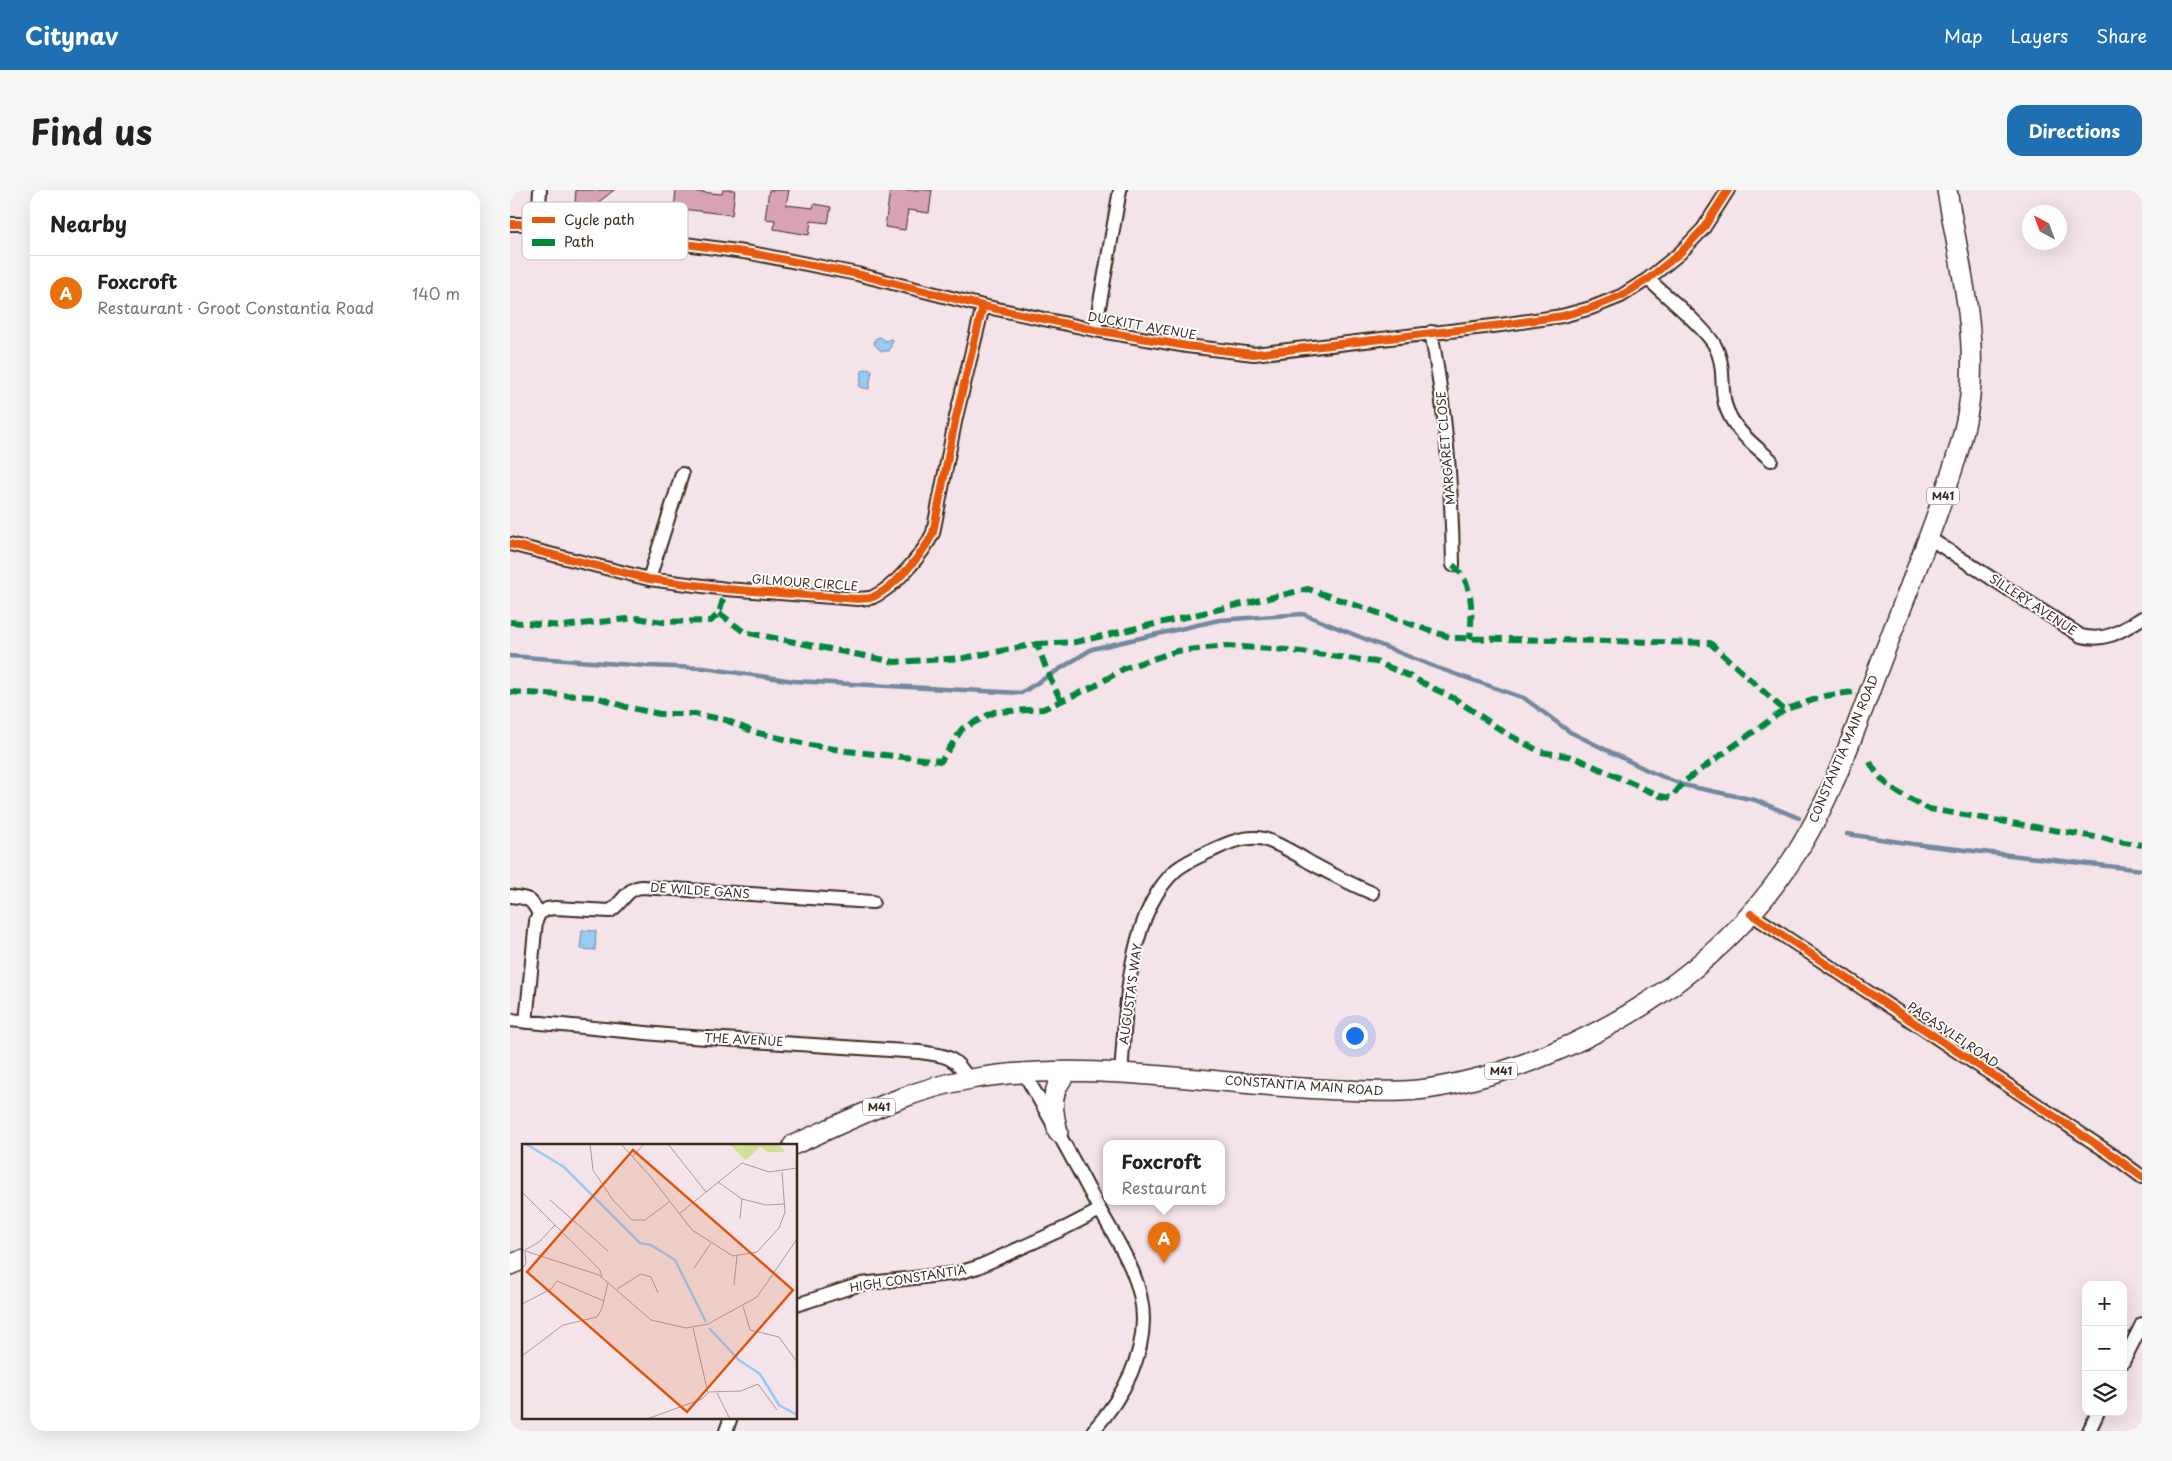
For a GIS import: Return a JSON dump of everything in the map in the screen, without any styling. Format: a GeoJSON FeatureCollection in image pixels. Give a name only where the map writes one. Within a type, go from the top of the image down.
{"type":"FeatureCollection","features":[{"type":"Feature","properties":{"kind":"main road","name":"CONSTANTIA MAIN ROAD"},"geometry":{"type":"LineString","coordinates":[[795,1144],[890,1103],[968,1079],[1024,1073],[1121,1074],[1335,1090],[1406,1091],[1472,1080],[1532,1061],[1589,1036],[1642,1006],[1676,983],[1715,951],[1751,914],[1783,874],[1816,818],[1869,694],[1928,538],[1961,442],[1967,419],[1971,383],[1971,334],[1947,190]]}},
{"type":"Feature","properties":{"kind":"main road"},"geometry":{"type":"LineString","coordinates":[[1058,1132],[1053,1113],[1053,1097],[1057,1085],[1068,1072]]}},
{"type":"Feature","properties":{"kind":"main road"},"geometry":{"type":"LineString","coordinates":[[510,1265],[522,1260]]}},
{"type":"Feature","properties":{"kind":"street"},"geometry":{"type":"LineString","coordinates":[[1095,330],[1120,190]]}},
{"type":"Feature","properties":{"kind":"street","name":"DUCKITT AVENUE"},"geometry":{"type":"LineString","coordinates":[[688,244],[751,253],[857,274],[983,306],[1095,330],[1187,346],[1254,354],[1562,316],[1592,308],[1621,296],[1648,279],[1680,253],[1703,229],[1728,190]]}},
{"type":"Feature","properties":{"kind":"street"},"geometry":{"type":"LineString","coordinates":[[1648,279],[1714,344],[1722,364],[1725,404],[1733,423],[1747,439],[1771,460]]}},
{"type":"Feature","properties":{"kind":"street","name":"GILMOUR CIRCLE"},"geometry":{"type":"LineString","coordinates":[[510,544],[649,579],[726,589],[858,599],[872,598],[896,580],[925,548],[932,533],[956,418],[983,306]]}},
{"type":"Feature","properties":{"kind":"street","name":"MARGARET CLOSE"},"geometry":{"type":"LineString","coordinates":[[1431,332],[1439,375],[1450,467],[1453,565]]}},
{"type":"Feature","properties":{"kind":"street"},"geometry":{"type":"LineString","coordinates":[[649,579],[682,474]]}},
{"type":"Feature","properties":{"kind":"street","name":"SILLERY AVENUE"},"geometry":{"type":"LineString","coordinates":[[1928,538],[2081,636],[2095,640],[2109,637],[2142,618]]}},
{"type":"Feature","properties":{"kind":"street","name":"AUGUSTA'S WAY"},"geometry":{"type":"LineString","coordinates":[[1121,1074],[1127,1002],[1135,951],[1141,930],[1156,895],[1166,880],[1177,869],[1187,862],[1218,848],[1253,837],[1281,846],[1342,880],[1372,894]]}},
{"type":"Feature","properties":{"kind":"street","name":"DE WILDE GANS"},"geometry":{"type":"LineString","coordinates":[[539,914],[547,909],[555,908],[610,910],[616,907],[632,889],[642,887],[873,902]]}},
{"type":"Feature","properties":{"kind":"street"},"geometry":{"type":"LineString","coordinates":[[510,896],[527,898],[534,903],[539,914],[536,921],[526,1022]]}},
{"type":"Feature","properties":{"kind":"street","name":"PAGASVLEI ROAD"},"geometry":{"type":"LineString","coordinates":[[1751,914],[2112,1154],[2142,1177]]}},
{"type":"Feature","properties":{"kind":"street","name":"THE AVENUE"},"geometry":{"type":"LineString","coordinates":[[510,1020],[677,1036],[920,1052],[953,1059],[964,1070],[968,1079]]}},
{"type":"Feature","properties":{"kind":"street"},"geometry":{"type":"LineString","coordinates":[[1024,1073],[1127,1258],[1139,1294],[1143,1318],[1140,1341],[1127,1382],[1114,1405],[1093,1431]]}},
{"type":"Feature","properties":{"kind":"street","name":"HIGH CONSTANTIA"},"geometry":{"type":"LineString","coordinates":[[798,1304],[861,1284],[958,1273],[978,1267],[1100,1210]]}},
{"type":"Feature","properties":{"kind":"street"},"geometry":{"type":"LineString","coordinates":[[2127,1354],[2142,1324]]}},
{"type":"Feature","properties":{"kind":"street"},"geometry":{"type":"LineString","coordinates":[[2089,1431],[2096,1416]]}},
{"type":"Feature","properties":{"kind":"street"},"geometry":{"type":"LineString","coordinates":[[726,1431],[731,1418]]}},
{"type":"Feature","properties":{"kind":"water"},"geometry":{"type":"Polygon","coordinates":[[[880,337],[886,341],[893,340],[889,351],[881,351],[874,344],[875,339],[880,337]]]}},
{"type":"Feature","properties":{"kind":"water"},"geometry":{"type":"Polygon","coordinates":[[[865,369],[872,370],[869,389],[859,387],[862,371],[865,369]]]}},
{"type":"Feature","properties":{"kind":"water"},"geometry":{"type":"Polygon","coordinates":[[[582,930],[596,931],[595,950],[580,949],[582,930]]]}},
{"type":"Feature","properties":{"kind":"building"},"geometry":{"type":"Polygon","coordinates":[[[576,190],[614,190],[599,202],[575,202],[576,190]]]}},
{"type":"Feature","properties":{"kind":"building"},"geometry":{"type":"Polygon","coordinates":[[[676,190],[722,194],[723,190],[735,190],[732,215],[688,210],[688,202],[675,202],[676,190]]]}},
{"type":"Feature","properties":{"kind":"building"},"geometry":{"type":"Polygon","coordinates":[[[769,190],[789,190],[786,205],[813,208],[814,204],[831,207],[828,223],[811,221],[809,235],[774,229],[775,220],[765,219],[769,190]]]}},
{"type":"Feature","properties":{"kind":"building"},"geometry":{"type":"Polygon","coordinates":[[[890,190],[932,190],[929,213],[908,210],[905,230],[885,227],[890,190]]]}},
{"type":"Feature","properties":{"kind":"waterway"},"geometry":{"type":"LineString","coordinates":[[510,656],[646,666],[704,668],[794,681],[1021,693],[1092,649],[1219,620],[1303,614],[1435,667],[1524,698],[1570,732],[1649,771],[1683,785],[1755,800],[1799,818]]}},
{"type":"Feature","properties":{"kind":"waterway"},"geometry":{"type":"LineString","coordinates":[[1847,834],[1913,844],[2142,870]]}},
{"type":"Feature","properties":{"kind":"marked path"},"geometry":{"type":"LineString","coordinates":[[1453,565],[1460,573],[1469,590],[1471,599],[1470,639]]}},
{"type":"Feature","properties":{"kind":"marked path"},"geometry":{"type":"LineString","coordinates":[[510,622],[563,626],[636,618],[663,622],[711,621],[719,613],[726,589]]}},
{"type":"Feature","properties":{"kind":"marked path"},"geometry":{"type":"LineString","coordinates":[[1037,644],[1076,642],[1308,589],[1452,638],[1710,643],[1784,710]]}},
{"type":"Feature","properties":{"kind":"marked path"},"geometry":{"type":"LineString","coordinates":[[719,613],[744,632],[895,662],[964,658],[1037,644],[1061,701]]}},
{"type":"Feature","properties":{"kind":"marked path"},"geometry":{"type":"LineString","coordinates":[[510,692],[596,697],[626,707],[660,714],[695,714],[726,720],[754,732],[810,745],[941,761],[962,729],[994,712],[1043,709],[1095,686],[1125,668],[1177,651],[1227,646],[1287,650],[1376,662],[1455,699],[1507,734],[1541,752],[1573,757],[1660,796],[1671,798],[1685,781],[1784,710],[1825,696],[1859,691]]}},
{"type":"Feature","properties":{"kind":"marked path"},"geometry":{"type":"LineString","coordinates":[[1870,762],[1875,771],[1888,785],[1929,809],[2142,845]]}},
{"type":"Feature","properties":{"kind":"cycle path"},"geometry":{"type":"LineString","coordinates":[[688,244],[751,253],[857,274],[983,306],[1095,330],[1187,346],[1254,354],[1501,325],[1562,316],[1591,308],[1621,296],[1648,279],[1680,253],[1703,229],[1728,190]]}},
{"type":"Feature","properties":{"kind":"cycle path"},"geometry":{"type":"LineString","coordinates":[[510,224],[522,224]]}},
{"type":"Feature","properties":{"kind":"cycle path"},"geometry":{"type":"LineString","coordinates":[[510,544],[649,579],[726,589],[858,599],[873,597],[890,586],[908,569],[933,533],[956,417],[983,306]]}},
{"type":"Feature","properties":{"kind":"cycle path"},"geometry":{"type":"LineString","coordinates":[[1751,914],[2111,1154],[2142,1177]]}},
{"type":"Feature","properties":{"kind":"place","name":"Foxcroft"},"geometry":{"type":"Point","coordinates":[1164,1263]}}]}
